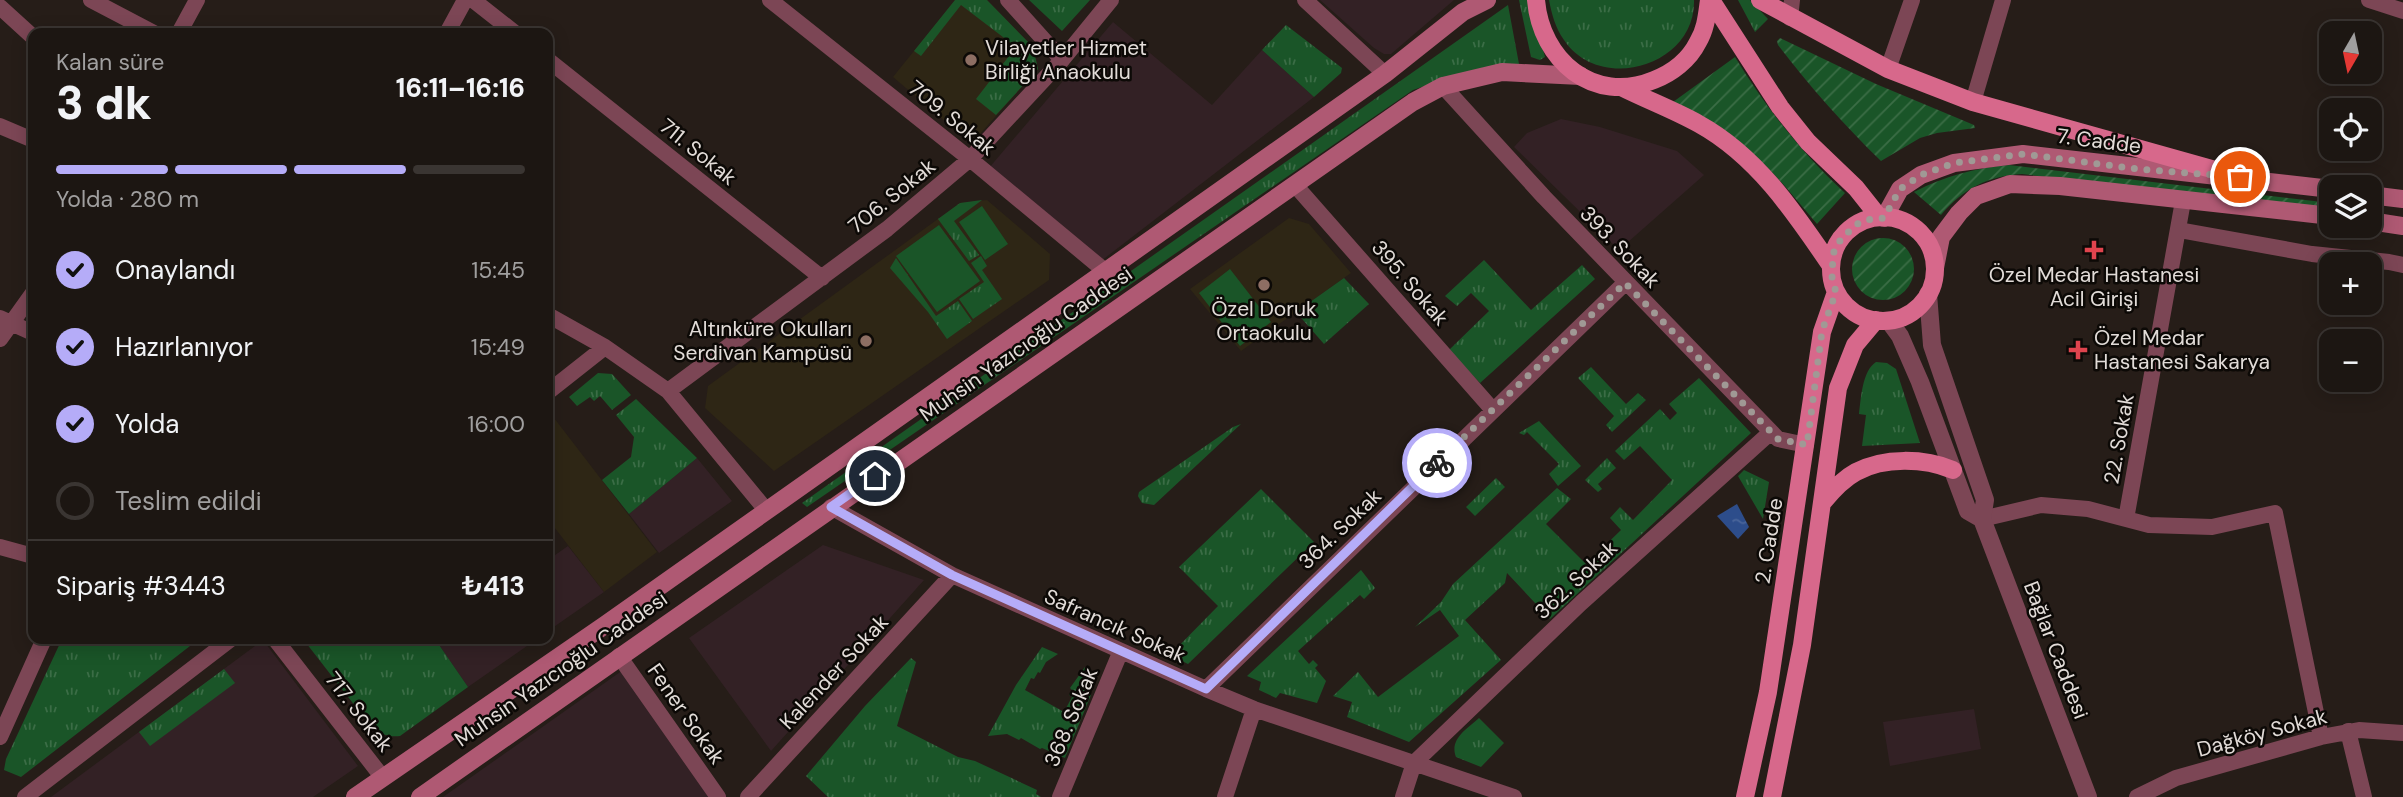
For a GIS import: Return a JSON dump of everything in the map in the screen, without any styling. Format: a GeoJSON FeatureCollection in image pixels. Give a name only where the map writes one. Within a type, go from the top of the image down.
{"type":"FeatureCollection","features":[{"type":"Feature","properties":{"kind":"main road","name":"Muhsin Yazıcıoğlu Caddesi"},"geometry":{"type":"LineString","coordinates":[[355,797],[606,625],[1385,74],[1466,6],[1487,0]]}},
{"type":"Feature","properties":{"kind":"main road"},"geometry":{"type":"LineString","coordinates":[[1535,0],[1539,24],[1548,45],[1562,63],[1581,76],[1602,85],[1621,87],[1644,84],[1666,75],[1684,61],[1698,42],[1707,20],[1710,0]]}},
{"type":"Feature","properties":{"kind":"main road"},"geometry":{"type":"LineString","coordinates":[[1710,0],[1780,107],[1808,142],[1856,188],[1881,218]]}},
{"type":"Feature","properties":{"kind":"main road"},"geometry":{"type":"LineString","coordinates":[[1760,0],[1791,9],[1888,69],[1973,102],[2240,177]]}},
{"type":"Feature","properties":{"kind":"main road","name":"Muhsin Yazıcıoğlu Caddesi"},"geometry":{"type":"LineString","coordinates":[[419,797],[1413,102],[1443,86],[1502,72],[1581,76]]}},
{"type":"Feature","properties":{"kind":"main road"},"geometry":{"type":"LineString","coordinates":[[1621,87],[1700,124],[1745,157],[1790,206],[1831,266],[1836,292],[1852,311],[1882,321]]}},
{"type":"Feature","properties":{"kind":"main road","name":"7. Cadde"},"geometry":{"type":"LineString","coordinates":[[1881,218],[1900,189],[1921,175],[1954,163],[2023,154],[2319,187]]}},
{"type":"Feature","properties":{"kind":"main road"},"geometry":{"type":"LineString","coordinates":[[1772,797],[1802,645],[1838,388],[1855,345],[1882,321],[1908,314],[1928,294],[1941,237],[1959,213],[1976,196],[2010,184],[2060,186],[2319,215]]}},
{"type":"Feature","properties":{"kind":"main road"},"geometry":{"type":"LineString","coordinates":[[2382,195],[2402,196]]}},
{"type":"Feature","properties":{"kind":"main road"},"geometry":{"type":"LineString","coordinates":[[1831,266],[1838,243],[1845,233],[1855,225],[1881,218],[1905,222],[1917,231],[1927,241],[1935,268]]}},
{"type":"Feature","properties":{"kind":"main road"},"geometry":{"type":"LineString","coordinates":[[2382,223],[2403,226]]}},
{"type":"Feature","properties":{"kind":"main road","name":"2. Cadde"},"geometry":{"type":"LineString","coordinates":[[1745,797],[1768,692],[1822,331],[1836,292]]}},
{"type":"Feature","properties":{"kind":"main road"},"geometry":{"type":"LineString","coordinates":[[1823,502],[1855,472],[1869,467],[1916,461],[1935,463],[1953,470]]}},
{"type":"Feature","properties":{"kind":"street"},"geometry":{"type":"LineString","coordinates":[[91,0],[144,28]]}},
{"type":"Feature","properties":{"kind":"street"},"geometry":{"type":"LineString","coordinates":[[182,28],[197,0]]}},
{"type":"Feature","properties":{"kind":"street"},"geometry":{"type":"LineString","coordinates":[[450,28],[465,0]]}},
{"type":"Feature","properties":{"kind":"street"},"geometry":{"type":"LineString","coordinates":[[473,0],[509,28]]}},
{"type":"Feature","properties":{"kind":"street","name":"709. Sokak"},"geometry":{"type":"LineString","coordinates":[[770,0],[970,159],[1105,271]]}},
{"type":"Feature","properties":{"kind":"street"},"geometry":{"type":"LineString","coordinates":[[1008,0],[1062,60]]}},
{"type":"Feature","properties":{"kind":"street","name":"706. Sokak"},"geometry":{"type":"LineString","coordinates":[[668,391],[887,229],[970,159],[1062,60],[1111,0]]}},
{"type":"Feature","properties":{"kind":"street"},"geometry":{"type":"LineString","coordinates":[[1305,0],[1385,74]]}},
{"type":"Feature","properties":{"kind":"street"},"geometry":{"type":"LineString","coordinates":[[1888,69],[1912,0]]}},
{"type":"Feature","properties":{"kind":"street"},"geometry":{"type":"LineString","coordinates":[[1973,102],[2003,0]]}},
{"type":"Feature","properties":{"kind":"street"},"geometry":{"type":"LineString","coordinates":[[2369,0],[2403,11]]}},
{"type":"Feature","properties":{"kind":"street"},"geometry":{"type":"LineString","coordinates":[[0,7],[28,32]]}},
{"type":"Feature","properties":{"kind":"street","name":"711. Sokak"},"geometry":{"type":"LineString","coordinates":[[553,64],[822,278]]}},
{"type":"Feature","properties":{"kind":"street","name":"393. Sokak"},"geometry":{"type":"LineString","coordinates":[[1443,86],[1625,283],[1771,432]]}},
{"type":"Feature","properties":{"kind":"street"},"geometry":{"type":"LineString","coordinates":[[0,126],[28,138]]}},
{"type":"Feature","properties":{"kind":"street","name":"395. Sokak"},"geometry":{"type":"LineString","coordinates":[[1295,185],[1492,410]]}},
{"type":"Feature","properties":{"kind":"street","name":"22. Sokak"},"geometry":{"type":"LineString","coordinates":[[2126,519],[2183,201]]}},
{"type":"Feature","properties":{"kind":"street"},"geometry":{"type":"LineString","coordinates":[[2179,230],[2312,254],[2403,265]]}},
{"type":"Feature","properties":{"kind":"street","name":"364. Sokak"},"geometry":{"type":"LineString","coordinates":[[1206,689],[1625,283]]}},
{"type":"Feature","properties":{"kind":"street","name":"Bağlar Caddesi"},"geometry":{"type":"LineString","coordinates":[[1928,294],[1932,345],[1984,500],[1982,519],[2088,797]]}},
{"type":"Feature","properties":{"kind":"street"},"geometry":{"type":"LineString","coordinates":[[0,339],[6,320],[28,298]]}},
{"type":"Feature","properties":{"kind":"street"},"geometry":{"type":"LineString","coordinates":[[553,318],[605,347],[668,391],[766,510]]}},
{"type":"Feature","properties":{"kind":"street"},"geometry":{"type":"LineString","coordinates":[[6,320],[28,331]]}},
{"type":"Feature","properties":{"kind":"street","name":"Bağlar Caddesi"},"geometry":{"type":"LineString","coordinates":[[1882,321],[1900,336],[1968,511],[1982,519]]}},
{"type":"Feature","properties":{"kind":"street"},"geometry":{"type":"LineString","coordinates":[[553,389],[605,347]]}},
{"type":"Feature","properties":{"kind":"street"},"geometry":{"type":"LineString","coordinates":[[1771,432],[1778,439],[1807,445]]}},
{"type":"Feature","properties":{"kind":"street","name":"362. Sokak"},"geometry":{"type":"LineString","coordinates":[[1414,763],[1581,603],[1771,432]]}},
{"type":"Feature","properties":{"kind":"street"},"geometry":{"type":"LineString","coordinates":[[1982,519],[2041,505],[2088,509],[2149,525],[2213,527],[2275,513],[2321,737]]}},
{"type":"Feature","properties":{"kind":"street","name":"Safrancık Sokak"},"geometry":{"type":"LineString","coordinates":[[831,507],[952,575],[1120,653],[1254,709],[1514,797]]}},
{"type":"Feature","properties":{"kind":"street"},"geometry":{"type":"LineString","coordinates":[[0,547],[28,555]]}},
{"type":"Feature","properties":{"kind":"street","name":"Kalender Sokak"},"geometry":{"type":"LineString","coordinates":[[748,797],[952,575]]}},
{"type":"Feature","properties":{"kind":"street"},"geometry":{"type":"LineString","coordinates":[[0,737],[42,644]]}},
{"type":"Feature","properties":{"kind":"street"},"geometry":{"type":"LineString","coordinates":[[24,797],[224,644]]}},
{"type":"Feature","properties":{"kind":"street","name":"717. Sokak"},"geometry":{"type":"LineString","coordinates":[[279,644],[383,778]]}},
{"type":"Feature","properties":{"kind":"street","name":"368. Sokak"},"geometry":{"type":"LineString","coordinates":[[1060,797],[1120,653]]}},
{"type":"Feature","properties":{"kind":"street","name":"Fener Sokak"},"geometry":{"type":"LineString","coordinates":[[619,656],[718,797]]}},
{"type":"Feature","properties":{"kind":"street"},"geometry":{"type":"LineString","coordinates":[[1225,797],[1254,709]]}},
{"type":"Feature","properties":{"kind":"street"},"geometry":{"type":"LineString","coordinates":[[2348,731],[2364,797]]}},
{"type":"Feature","properties":{"kind":"street","name":"Dağköy Sokak"},"geometry":{"type":"LineString","coordinates":[[2137,797],[2176,778],[2321,737],[2348,731],[2403,733]]}},
{"type":"Feature","properties":{"kind":"street"},"geometry":{"type":"LineString","coordinates":[[1403,797],[1414,763]]}},
{"type":"Feature","properties":{"kind":"shaded area","name":"Vilayetler Hizmet Birliği Anaokulu"},"geometry":{"type":"Polygon","coordinates":[[[955,0],[987,0],[1033,47],[1038,69],[979,135],[960,134],[893,77],[955,0]]]}},
{"type":"Feature","properties":{"kind":"shaded area"},"geometry":{"type":"Polygon","coordinates":[[[1320,0],[1454,0],[1391,54],[1384,54],[1320,0]]]}},
{"type":"Feature","properties":{"kind":"shaded area"},"geometry":{"type":"Polygon","coordinates":[[[1113,22],[1212,105],[1262,50],[1314,97],[1101,261],[989,168],[1113,22]]]}},
{"type":"Feature","properties":{"kind":"shaded area"},"geometry":{"type":"Polygon","coordinates":[[[1561,119],[1600,127],[1677,151],[1704,175],[1619,250],[1514,147],[1527,133],[1561,119]]]}},
{"type":"Feature","properties":{"kind":"shaded area","name":"Altınküre Okulları Serdivan Kampüsü"},"geometry":{"type":"Polygon","coordinates":[[[987,200],[1050,254],[1049,280],[774,471],[705,408],[708,386],[960,203],[987,200]]]}},
{"type":"Feature","properties":{"kind":"shaded area","name":"Özel Doruk Ortaokulu"},"geometry":{"type":"Polygon","coordinates":[[[1289,218],[1309,224],[1351,273],[1241,351],[1190,289],[1289,218]]]}},
{"type":"Feature","properties":{"kind":"shaded area"},"geometry":{"type":"Polygon","coordinates":[[[553,417],[657,552],[604,592],[553,526],[553,417]]]}},
{"type":"Feature","properties":{"kind":"shaded area"},"geometry":{"type":"Polygon","coordinates":[[[697,458],[732,501],[659,553],[629,514],[697,458]]]}},
{"type":"Feature","properties":{"kind":"shaded area"},"geometry":{"type":"Polygon","coordinates":[[[823,545],[924,580],[771,751],[689,638],[823,545]]]}},
{"type":"Feature","properties":{"kind":"shaded area"},"geometry":{"type":"Polygon","coordinates":[[[568,546],[604,592],[553,628],[553,556],[568,546]]]}},
{"type":"Feature","properties":{"kind":"shaded area"},"geometry":{"type":"Polygon","coordinates":[[[258,644],[266,644],[358,766],[313,797],[51,797],[258,644]]]}},
{"type":"Feature","properties":{"kind":"shaded area"},"geometry":{"type":"Polygon","coordinates":[[[438,644],[530,644],[468,687],[438,644]]]}},
{"type":"Feature","properties":{"kind":"shaded area"},"geometry":{"type":"Polygon","coordinates":[[[623,670],[713,797],[443,797],[623,670]]]}},
{"type":"Feature","properties":{"kind":"shaded area"},"geometry":{"type":"Polygon","coordinates":[[[1974,709],[1981,749],[1890,766],[1883,722],[1974,709]]]}},
{"type":"Feature","properties":{"kind":"green space"},"geometry":{"type":"Polygon","coordinates":[[[955,0],[987,0],[1033,47],[1038,69],[996,115],[976,99],[1016,47],[961,5],[921,56],[914,51],[955,0]]]}},
{"type":"Feature","properties":{"kind":"green space"},"geometry":{"type":"Polygon","coordinates":[[[1029,0],[1090,0],[1062,31],[1029,0]]]}},
{"type":"Feature","properties":{"kind":"green space"},"geometry":{"type":"Polygon","coordinates":[[[1519,0],[1530,0],[1545,57],[1540,60],[1531,57],[1519,0]]]}},
{"type":"Feature","properties":{"kind":"green space"},"geometry":{"type":"Polygon","coordinates":[[[1549,0],[1694,0],[1690,23],[1680,42],[1663,56],[1643,65],[1621,68],[1600,66],[1580,56],[1561,35],[1549,0]]]}},
{"type":"Feature","properties":{"kind":"green space"},"geometry":{"type":"Polygon","coordinates":[[[1738,0],[1750,0],[1768,19],[1755,32],[1738,0]]]}},
{"type":"Feature","properties":{"kind":"green space"},"geometry":{"type":"Polygon","coordinates":[[[1508,5],[1519,64],[1457,75],[1413,90],[807,507],[802,503],[1508,5]]]}},
{"type":"Feature","properties":{"kind":"green space"},"geometry":{"type":"Polygon","coordinates":[[[1286,25],[1342,68],[1341,73],[1314,97],[1262,50],[1286,25]]]}},
{"type":"Feature","properties":{"kind":"green space"},"geometry":{"type":"Polygon","coordinates":[[[1780,38],[1876,84],[1974,125],[1975,128],[1920,138],[1881,161],[1802,76],[1778,45],[1780,38]]]}},
{"type":"Feature","properties":{"kind":"green space"},"geometry":{"type":"Polygon","coordinates":[[[1735,57],[1785,129],[1845,193],[1817,224],[1766,166],[1673,102],[1735,57]]]}},
{"type":"Feature","properties":{"kind":"green space"},"geometry":{"type":"Polygon","coordinates":[[[2009,165],[2319,202],[2319,211],[2022,174],[1998,177],[1977,185],[1959,197],[1941,215],[1914,192],[1937,181],[1984,168],[2009,165]]]}},
{"type":"Feature","properties":{"kind":"green space"},"geometry":{"type":"Polygon","coordinates":[[[982,200],[954,221],[979,255],[969,261],[938,219],[960,203],[982,200]]]}},
{"type":"Feature","properties":{"kind":"green space"},"geometry":{"type":"Polygon","coordinates":[[[982,206],[1008,244],[985,260],[959,222],[982,206]]]}},
{"type":"Feature","properties":{"kind":"green space"},"geometry":{"type":"Polygon","coordinates":[[[939,225],[980,281],[937,312],[896,256],[939,225]]]}},
{"type":"Feature","properties":{"kind":"green space"},"geometry":{"type":"Polygon","coordinates":[[[1883,238],[1905,247],[1914,269],[1905,291],[1883,300],[1861,291],[1852,269],[1861,247],[1883,238]]]}},
{"type":"Feature","properties":{"kind":"green space"},"geometry":{"type":"Polygon","coordinates":[[[981,256],[987,266],[982,270],[1002,299],[973,319],[959,299],[984,282],[971,263],[981,256]]]}},
{"type":"Feature","properties":{"kind":"green space"},"geometry":{"type":"Polygon","coordinates":[[[896,258],[936,316],[958,301],[972,321],[947,339],[890,268],[896,258]]]}},
{"type":"Feature","properties":{"kind":"green space"},"geometry":{"type":"Polygon","coordinates":[[[1484,260],[1531,310],[1582,265],[1595,279],[1480,383],[1449,350],[1489,311],[1471,293],[1457,306],[1445,296],[1484,260]]]}},
{"type":"Feature","properties":{"kind":"green space"},"geometry":{"type":"Polygon","coordinates":[[[1230,269],[1271,322],[1240,346],[1199,293],[1230,269]]]}},
{"type":"Feature","properties":{"kind":"green space"},"geometry":{"type":"Polygon","coordinates":[[[1344,278],[1369,304],[1324,344],[1296,312],[1344,278]]]}},
{"type":"Feature","properties":{"kind":"green space"},"geometry":{"type":"Polygon","coordinates":[[[1876,362],[1887,363],[1896,369],[1920,443],[1862,446],[1866,415],[1859,414],[1862,393],[1865,378],[1876,362]]]}},
{"type":"Feature","properties":{"kind":"green space"},"geometry":{"type":"Polygon","coordinates":[[[1591,367],[1626,404],[1638,393],[1646,400],[1612,432],[1606,425],[1614,416],[1578,378],[1591,367]]]}},
{"type":"Feature","properties":{"kind":"green space"},"geometry":{"type":"Polygon","coordinates":[[[598,373],[612,374],[631,395],[612,410],[600,396],[594,401],[590,397],[577,406],[569,397],[598,373]]]}},
{"type":"Feature","properties":{"kind":"green space"},"geometry":{"type":"Polygon","coordinates":[[[1699,378],[1751,433],[1550,619],[1507,573],[1505,583],[1465,620],[1501,660],[1409,742],[1347,717],[1352,702],[1333,696],[1358,672],[1378,697],[1459,636],[1440,610],[1415,627],[1441,602],[1453,584],[1557,488],[1571,499],[1546,524],[1586,564],[1621,530],[1610,518],[1620,507],[1633,520],[1672,480],[1640,446],[1624,460],[1615,451],[1660,409],[1670,420],[1677,413],[1669,404],[1699,378]]]}},
{"type":"Feature","properties":{"kind":"green space"},"geometry":{"type":"Polygon","coordinates":[[[636,399],[697,458],[629,514],[602,480],[631,457],[634,437],[616,415],[636,399]]]}},
{"type":"Feature","properties":{"kind":"green space"},"geometry":{"type":"Polygon","coordinates":[[[1539,421],[1581,466],[1558,486],[1549,474],[1559,464],[1527,432],[1524,435],[1519,433],[1539,421]]]}},
{"type":"Feature","properties":{"kind":"green space"},"geometry":{"type":"Polygon","coordinates":[[[1241,424],[1154,505],[1142,503],[1139,492],[1241,424]]]}},
{"type":"Feature","properties":{"kind":"green space"},"geometry":{"type":"Polygon","coordinates":[[[1607,458],[1616,468],[1598,484],[1602,489],[1598,492],[1585,480],[1607,458]]]}},
{"type":"Feature","properties":{"kind":"green space"},"geometry":{"type":"Polygon","coordinates":[[[1744,470],[1769,482],[1763,519],[1738,476],[1744,470]]]}},
{"type":"Feature","properties":{"kind":"green space"},"geometry":{"type":"Polygon","coordinates":[[[1496,478],[1505,487],[1475,516],[1466,507],[1496,478]]]}},
{"type":"Feature","properties":{"kind":"green space"},"geometry":{"type":"Polygon","coordinates":[[[1261,489],[1314,542],[1188,664],[1170,655],[1218,606],[1179,567],[1261,489]]]}},
{"type":"Feature","properties":{"kind":"green space"},"geometry":{"type":"Polygon","coordinates":[[[1361,570],[1375,588],[1364,599],[1360,595],[1298,651],[1309,664],[1313,660],[1318,665],[1315,668],[1326,681],[1317,703],[1280,693],[1276,698],[1259,690],[1261,682],[1247,676],[1361,570]]]}},
{"type":"Feature","properties":{"kind":"green space"},"geometry":{"type":"Polygon","coordinates":[[[60,644],[193,644],[21,777],[4,770],[6,759],[60,644]]]}},
{"type":"Feature","properties":{"kind":"green space"},"geometry":{"type":"Polygon","coordinates":[[[307,644],[438,644],[468,687],[400,736],[386,735],[373,729],[307,644]]]}},
{"type":"Feature","properties":{"kind":"green space"},"geometry":{"type":"Polygon","coordinates":[[[1042,647],[1058,654],[1046,662],[1034,679],[1031,678],[1025,690],[1064,712],[1072,697],[1069,695],[1072,690],[1070,688],[1085,667],[1091,695],[1065,758],[1007,734],[988,736],[1016,685],[1042,647]]]}},
{"type":"Feature","properties":{"kind":"green space"},"geometry":{"type":"Polygon","coordinates":[[[911,658],[916,662],[897,726],[958,757],[975,761],[1037,790],[1036,794],[1041,797],[828,797],[806,776],[865,706],[911,658]]]}},
{"type":"Feature","properties":{"kind":"green space"},"geometry":{"type":"Polygon","coordinates":[[[224,669],[235,683],[150,746],[139,732],[224,669]]]}},
{"type":"Feature","properties":{"kind":"green space"},"geometry":{"type":"Polygon","coordinates":[[[1479,718],[1504,743],[1481,767],[1456,757],[1454,751],[1460,735],[1479,718]]]}},
{"type":"Feature","properties":{"kind":"water"},"geometry":{"type":"Polygon","coordinates":[[[1737,504],[1749,527],[1738,539],[1717,516],[1737,504]]]}},
{"type":"Feature","properties":{"kind":"way so far"},"geometry":{"type":"LineString","coordinates":[[1437,463],[1625,283],[1778,439],[1807,445],[1822,331],[1836,292],[1831,266],[1838,243],[1855,225],[1866,220],[1884,218],[1900,189],[1921,175],[1954,163],[2023,154],[2138,169],[2240,177]]}},
{"type":"Feature","properties":{"kind":"place","name":"Vilayetler Hizmet Birliği Anaokulu"},"geometry":{"type":"Point","coordinates":[971,60]}},
{"type":"Feature","properties":{"kind":"place","name":"Özel Medar Hastanesi Acil Girişi"},"geometry":{"type":"Point","coordinates":[2094,250]}},
{"type":"Feature","properties":{"kind":"place","name":"Özel Doruk Ortaokulu"},"geometry":{"type":"Point","coordinates":[1264,285]}},
{"type":"Feature","properties":{"kind":"place","name":"Altınküre Okulları Serdivan Kampüsü"},"geometry":{"type":"Point","coordinates":[866,341]}},
{"type":"Feature","properties":{"kind":"place","name":"Özel Medar Hastanesi Sakarya"},"geometry":{"type":"Point","coordinates":[2078,350]}},
{"type":"Feature","properties":{"kind":"route"},"geometry":{"type":"LineString","coordinates":[[875,476],[831,507],[952,575],[1120,653],[1206,689],[1437,463]]}}]}
